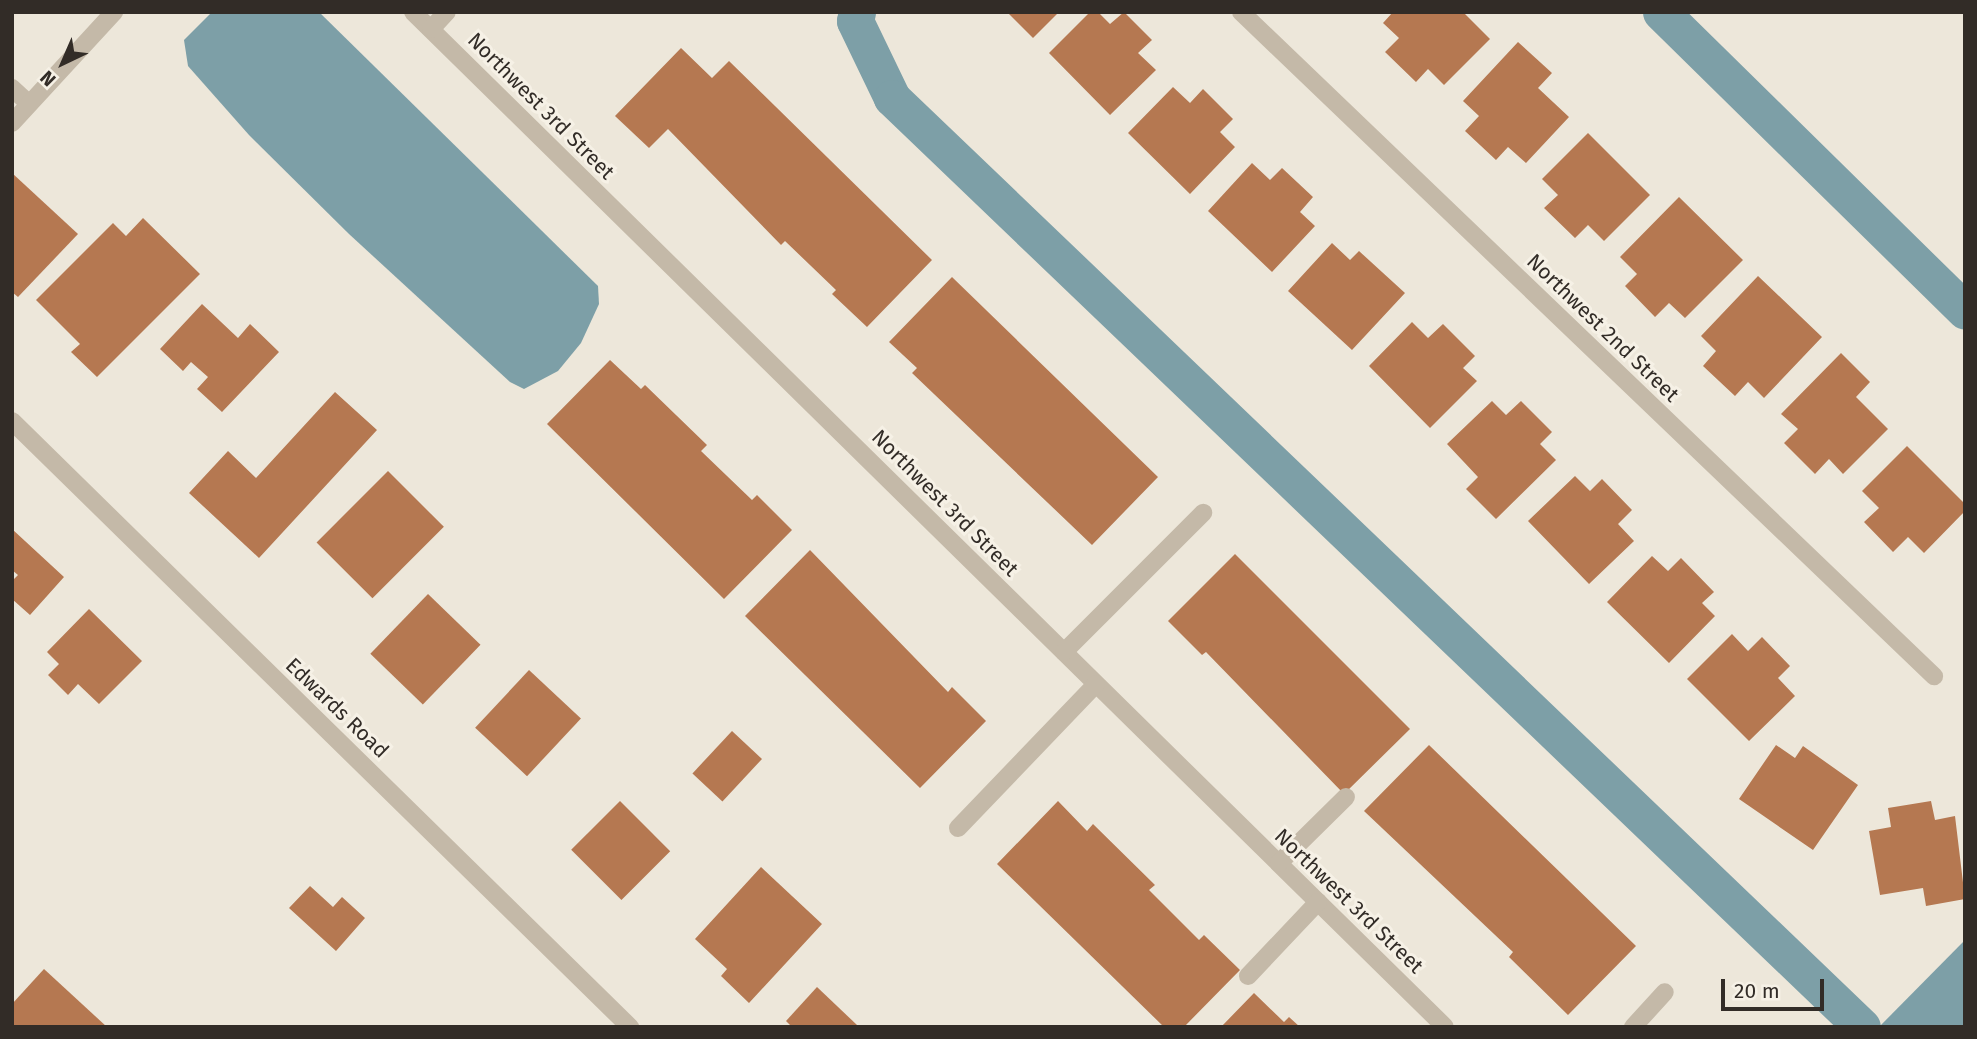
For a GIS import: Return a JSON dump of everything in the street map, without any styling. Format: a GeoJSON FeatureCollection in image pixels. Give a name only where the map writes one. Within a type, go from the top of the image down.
{"type":"FeatureCollection","features":[{"type":"Feature","properties":{"kind":"street"},"geometry":{"type":"LineString","coordinates":[[12,122],[114,12]]}},
{"type":"Feature","properties":{"kind":"street","name":"Northwest 3rd Street"},"geometry":{"type":"LineString","coordinates":[[413,12],[1445,1027]]}},
{"type":"Feature","properties":{"kind":"street"},"geometry":{"type":"LineString","coordinates":[[431,29],[447,12]]}},
{"type":"Feature","properties":{"kind":"street","name":"Northwest 2nd Street"},"geometry":{"type":"LineString","coordinates":[[1241,12],[1934,676]]}},
{"type":"Feature","properties":{"kind":"street"},"geometry":{"type":"LineString","coordinates":[[12,88],[29,104]]}},
{"type":"Feature","properties":{"kind":"street","name":"Edwards Road"},"geometry":{"type":"LineString","coordinates":[[12,421],[630,1027]]}},
{"type":"Feature","properties":{"kind":"street"},"geometry":{"type":"LineString","coordinates":[[1064,652],[1203,513]]}},
{"type":"Feature","properties":{"kind":"street"},"geometry":{"type":"LineString","coordinates":[[958,828],[1096,684]]}},
{"type":"Feature","properties":{"kind":"street"},"geometry":{"type":"LineString","coordinates":[[1279,863],[1346,797]]}},
{"type":"Feature","properties":{"kind":"street"},"geometry":{"type":"LineString","coordinates":[[1248,976],[1318,902]]}},
{"type":"Feature","properties":{"kind":"street"},"geometry":{"type":"LineString","coordinates":[[1633,1027],[1665,992]]}},
{"type":"Feature","properties":{"kind":"water"},"geometry":{"type":"Polygon","coordinates":[[[212,12],[319,12],[598,286],[599,304],[581,343],[558,371],[524,389],[510,382],[349,234],[249,135],[188,66],[184,40],[212,12]]]}},
{"type":"Feature","properties":{"kind":"water"},"geometry":{"type":"Polygon","coordinates":[[[1965,940],[1965,1027],[1879,1027],[1965,940]]]}},
{"type":"Feature","properties":{"kind":"building"},"geometry":{"type":"Polygon","coordinates":[[[1007,12],[1059,12],[1033,38],[1007,12]]]}},
{"type":"Feature","properties":{"kind":"building"},"geometry":{"type":"Polygon","coordinates":[[[1090,12],[1098,12],[1110,24],[1124,12],[1152,40],[1138,53],[1156,70],[1110,115],[1049,53],[1090,12]]]}},
{"type":"Feature","properties":{"kind":"building"},"geometry":{"type":"Polygon","coordinates":[[[1393,12],[1463,12],[1490,39],[1444,85],[1428,69],[1416,82],[1385,52],[1399,38],[1383,23],[1393,12]]]}},
{"type":"Feature","properties":{"kind":"building"},"geometry":{"type":"Polygon","coordinates":[[[1518,42],[1552,73],[1538,88],[1569,117],[1526,163],[1508,147],[1496,160],[1465,131],[1479,116],[1463,101],[1518,42]]]}},
{"type":"Feature","properties":{"kind":"building"},"geometry":{"type":"Polygon","coordinates":[[[681,48],[712,78],[729,61],[932,260],[867,327],[832,294],[836,290],[785,241],[781,245],[668,129],[649,148],[615,116],[681,48]]]}},
{"type":"Feature","properties":{"kind":"building"},"geometry":{"type":"Polygon","coordinates":[[[1173,87],[1190,103],[1203,89],[1233,119],[1220,132],[1235,147],[1190,194],[1128,133],[1173,87]]]}},
{"type":"Feature","properties":{"kind":"building"},"geometry":{"type":"Polygon","coordinates":[[[1588,133],[1650,195],[1604,241],[1588,225],[1575,238],[1544,208],[1558,195],[1542,179],[1588,133]]]}},
{"type":"Feature","properties":{"kind":"building"},"geometry":{"type":"Polygon","coordinates":[[[1252,163],[1270,180],[1282,168],[1313,197],[1300,212],[1315,226],[1272,272],[1208,211],[1252,163]]]}},
{"type":"Feature","properties":{"kind":"building"},"geometry":{"type":"Polygon","coordinates":[[[12,173],[78,234],[18,297],[12,292],[12,173]]]}},
{"type":"Feature","properties":{"kind":"building"},"geometry":{"type":"Polygon","coordinates":[[[1679,197],[1743,260],[1685,318],[1669,303],[1655,317],[1625,286],[1637,274],[1620,257],[1679,197]]]}},
{"type":"Feature","properties":{"kind":"building"},"geometry":{"type":"Polygon","coordinates":[[[143,218],[200,274],[97,377],[71,352],[80,344],[36,300],[113,223],[126,236],[143,218]]]}},
{"type":"Feature","properties":{"kind":"building"},"geometry":{"type":"Polygon","coordinates":[[[1332,243],[1350,260],[1359,251],[1405,293],[1352,350],[1288,291],[1332,243]]]}},
{"type":"Feature","properties":{"kind":"building"},"geometry":{"type":"Polygon","coordinates":[[[1758,276],[1822,337],[1764,398],[1748,382],[1735,396],[1703,366],[1716,351],[1701,336],[1758,276]]]}},
{"type":"Feature","properties":{"kind":"building"},"geometry":{"type":"Polygon","coordinates":[[[952,277],[1158,477],[1092,545],[912,373],[917,368],[889,342],[952,277]]]}},
{"type":"Feature","properties":{"kind":"building"},"geometry":{"type":"Polygon","coordinates":[[[202,304],[238,338],[250,324],[279,352],[222,412],[197,389],[208,377],[191,362],[183,371],[160,349],[202,304]]]}},
{"type":"Feature","properties":{"kind":"building"},"geometry":{"type":"Polygon","coordinates":[[[1412,322],[1428,338],[1443,324],[1475,356],[1463,368],[1477,381],[1430,428],[1369,366],[1412,322]]]}},
{"type":"Feature","properties":{"kind":"building"},"geometry":{"type":"Polygon","coordinates":[[[1841,353],[1870,382],[1856,397],[1888,429],[1843,474],[1829,459],[1815,474],[1784,443],[1798,429],[1781,414],[1841,353]]]}},
{"type":"Feature","properties":{"kind":"building"},"geometry":{"type":"Polygon","coordinates":[[[610,360],[641,389],[645,385],[707,445],[701,451],[752,500],[757,495],[792,530],[724,599],[547,424],[610,360]]]}},
{"type":"Feature","properties":{"kind":"building"},"geometry":{"type":"Polygon","coordinates":[[[335,392],[377,430],[259,558],[189,493],[228,451],[256,478],[335,392]]]}},
{"type":"Feature","properties":{"kind":"building"},"geometry":{"type":"Polygon","coordinates":[[[1492,401],[1506,415],[1521,401],[1552,432],[1540,444],[1556,460],[1496,519],[1466,489],[1478,477],[1447,444],[1492,401]]]}},
{"type":"Feature","properties":{"kind":"building"},"geometry":{"type":"Polygon","coordinates":[[[1907,446],[1965,504],[1965,511],[1924,553],[1908,537],[1893,552],[1864,522],[1879,508],[1862,491],[1907,446]]]}},
{"type":"Feature","properties":{"kind":"building"},"geometry":{"type":"Polygon","coordinates":[[[388,471],[444,527],[372,598],[317,542],[388,471]]]}},
{"type":"Feature","properties":{"kind":"building"},"geometry":{"type":"Polygon","coordinates":[[[1575,476],[1590,491],[1602,479],[1632,510],[1618,524],[1634,541],[1589,584],[1528,521],[1575,476]]]}},
{"type":"Feature","properties":{"kind":"building"},"geometry":{"type":"Polygon","coordinates":[[[12,529],[64,577],[30,615],[12,599],[12,581],[18,575],[12,570],[12,529]]]}},
{"type":"Feature","properties":{"kind":"building"},"geometry":{"type":"Polygon","coordinates":[[[810,550],[948,692],[952,687],[986,721],[920,788],[745,616],[810,550]]]}},
{"type":"Feature","properties":{"kind":"building"},"geometry":{"type":"Polygon","coordinates":[[[1235,554],[1410,729],[1344,794],[1206,652],[1202,655],[1168,621],[1235,554]]]}},
{"type":"Feature","properties":{"kind":"building"},"geometry":{"type":"Polygon","coordinates":[[[1652,556],[1668,571],[1681,558],[1714,592],[1702,603],[1715,616],[1669,663],[1607,602],[1652,556]]]}},
{"type":"Feature","properties":{"kind":"building"},"geometry":{"type":"Polygon","coordinates":[[[428,594],[481,645],[423,704],[370,654],[428,594]]]}},
{"type":"Feature","properties":{"kind":"building"},"geometry":{"type":"Polygon","coordinates":[[[89,609],[142,661],[99,704],[78,684],[68,695],[48,675],[59,664],[47,652],[89,609]]]}},
{"type":"Feature","properties":{"kind":"building"},"geometry":{"type":"Polygon","coordinates":[[[1732,634],[1748,651],[1762,637],[1790,666],[1778,678],[1795,696],[1749,741],[1687,679],[1732,634]]]}},
{"type":"Feature","properties":{"kind":"building"},"geometry":{"type":"Polygon","coordinates":[[[529,670],[581,718],[527,776],[475,728],[529,670]]]}},
{"type":"Feature","properties":{"kind":"building"},"geometry":{"type":"Polygon","coordinates":[[[732,731],[762,759],[722,801],[692,773],[732,731]]]}},
{"type":"Feature","properties":{"kind":"building"},"geometry":{"type":"Polygon","coordinates":[[[1429,745],[1636,946],[1568,1015],[1509,957],[1513,952],[1364,811],[1429,745]]]}},
{"type":"Feature","properties":{"kind":"building"},"geometry":{"type":"Polygon","coordinates":[[[1776,745],[1795,758],[1803,746],[1858,785],[1813,850],[1739,799],[1776,745]]]}},
{"type":"Feature","properties":{"kind":"building"},"geometry":{"type":"Polygon","coordinates":[[[620,801],[670,851],[621,900],[571,850],[620,801]]]}},
{"type":"Feature","properties":{"kind":"building"},"geometry":{"type":"Polygon","coordinates":[[[1058,801],[1087,831],[1093,824],[1155,885],[1149,890],[1199,940],[1204,935],[1240,970],[1184,1027],[1164,1027],[997,864],[1058,801]]]}},
{"type":"Feature","properties":{"kind":"building"},"geometry":{"type":"Polygon","coordinates":[[[1931,801],[1935,820],[1955,816],[1965,899],[1926,906],[1923,888],[1880,895],[1869,831],[1891,827],[1888,808],[1931,801]]]}},
{"type":"Feature","properties":{"kind":"building"},"geometry":{"type":"Polygon","coordinates":[[[761,867],[822,924],[749,1003],[721,976],[727,969],[695,939],[761,867]]]}},
{"type":"Feature","properties":{"kind":"building"},"geometry":{"type":"Polygon","coordinates":[[[310,886],[333,907],[342,897],[365,918],[336,951],[289,908],[310,886]]]}},
{"type":"Feature","properties":{"kind":"building"},"geometry":{"type":"Polygon","coordinates":[[[44,969],[107,1027],[12,1027],[12,1004],[44,969]]]}},
{"type":"Feature","properties":{"kind":"building"},"geometry":{"type":"Polygon","coordinates":[[[817,987],[857,1025],[856,1027],[792,1027],[786,1021],[817,987]]]}},
{"type":"Feature","properties":{"kind":"building"},"geometry":{"type":"Polygon","coordinates":[[[1254,993],[1284,1022],[1289,1017],[1300,1027],[1221,1027],[1254,993]]]}},
{"type":"Feature","properties":{"kind":"waterway"},"geometry":{"type":"LineString","coordinates":[[857,12],[855,21],[892,98],[1862,1027]]}},
{"type":"Feature","properties":{"kind":"waterway"},"geometry":{"type":"LineString","coordinates":[[1661,12],[1965,311]]}}]}
